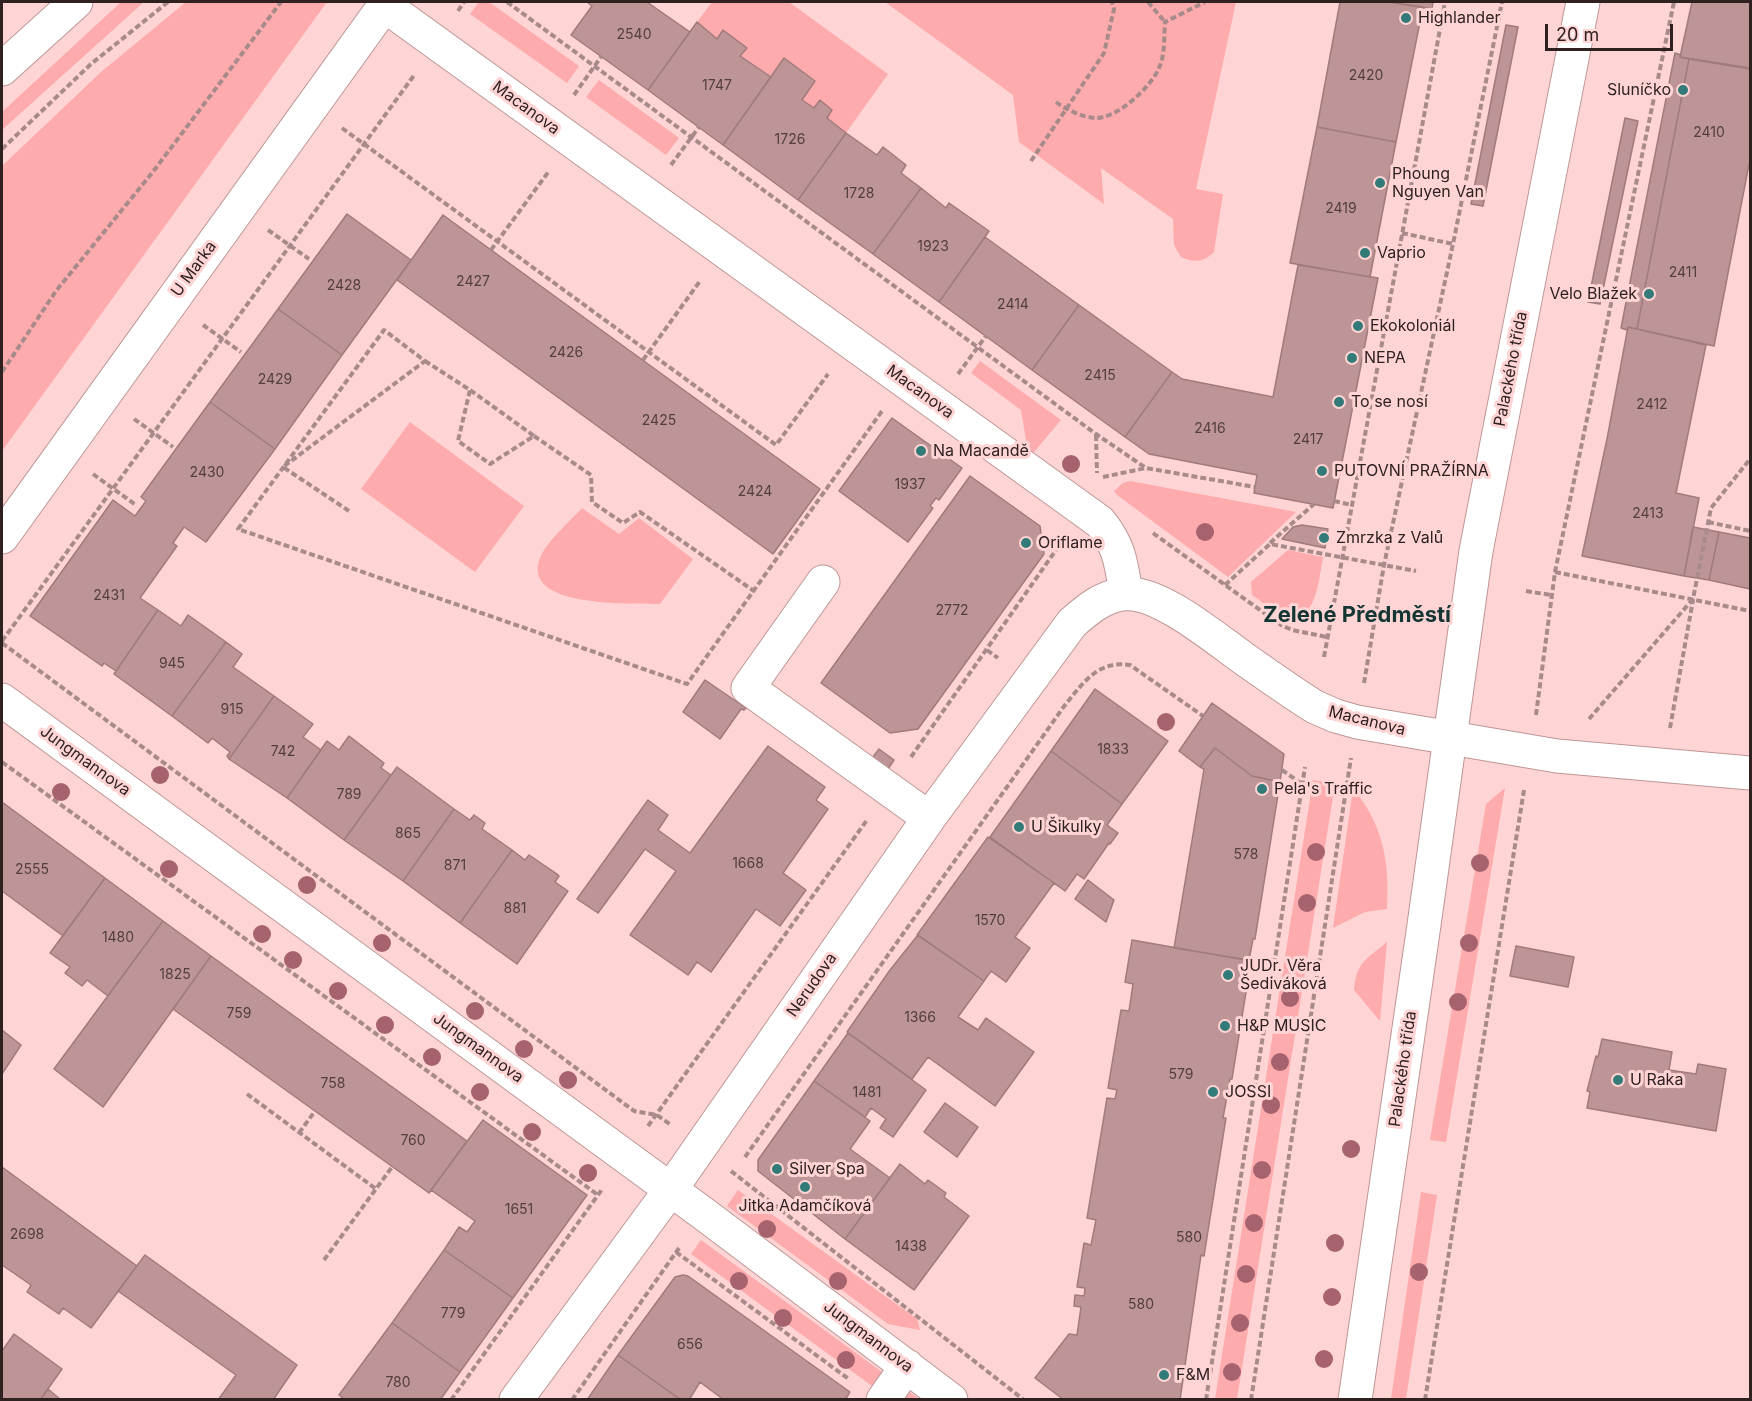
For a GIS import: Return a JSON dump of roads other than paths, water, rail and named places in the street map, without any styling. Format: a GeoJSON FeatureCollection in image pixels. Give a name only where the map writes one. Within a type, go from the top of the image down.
{"type":"FeatureCollection","features":[{"type":"Feature","properties":{"kind":"street"},"geometry":{"type":"LineString","coordinates":[[2,69],[76,2]]}},
{"type":"Feature","properties":{"kind":"street","name":"Palackého třída"},"geometry":{"type":"LineString","coordinates":[[1355,1400],[1476,551],[1583,2]]}},
{"type":"Feature","properties":{"kind":"street","name":"Macanova"},"geometry":{"type":"LineString","coordinates":[[386,3],[437,43],[1100,522],[1113,539],[1120,559],[1126,593],[1153,599],[1173,609],[1315,707],[1357,722],[1450,738]]}},
{"type":"Feature","properties":{"kind":"street","name":"U Marka"},"geometry":{"type":"LineString","coordinates":[[2,537],[386,3]]}},
{"type":"Feature","properties":{"kind":"street"},"geometry":{"type":"LineString","coordinates":[[823,582],[748,688],[929,818]]}},
{"type":"Feature","properties":{"kind":"street","name":"Nerudova"},"geometry":{"type":"LineString","coordinates":[[516,1400],[670,1189],[929,818],[1072,623],[1091,606],[1109,597],[1126,593]]}},
{"type":"Feature","properties":{"kind":"street","name":"Jungmannova"},"geometry":{"type":"LineString","coordinates":[[2,700],[670,1189],[951,1400]]}},
{"type":"Feature","properties":{"kind":"street"},"geometry":{"type":"LineString","coordinates":[[1450,738],[1544,754],[1750,773]]}},
{"type":"Feature","properties":{"kind":"street"},"geometry":{"type":"LineString","coordinates":[[870,1393],[907,1366]]}},
{"type":"Feature","properties":{"kind":"place","name":"Highlander"},"geometry":{"type":"Point","coordinates":[1406,18]}},
{"type":"Feature","properties":{"kind":"place","name":"Sluníčko"},"geometry":{"type":"Point","coordinates":[1683,90]}},
{"type":"Feature","properties":{"kind":"place","name":"Phoung Nguyen Van"},"geometry":{"type":"Point","coordinates":[1380,183]}},
{"type":"Feature","properties":{"kind":"place","name":"Vaprio"},"geometry":{"type":"Point","coordinates":[1365,253]}},
{"type":"Feature","properties":{"kind":"place","name":"Velo Blažek"},"geometry":{"type":"Point","coordinates":[1649,294]}},
{"type":"Feature","properties":{"kind":"place","name":"Ekokoloniál"},"geometry":{"type":"Point","coordinates":[1358,326]}},
{"type":"Feature","properties":{"kind":"place","name":"NEPA"},"geometry":{"type":"Point","coordinates":[1352,358]}},
{"type":"Feature","properties":{"kind":"place","name":"To se nosí"},"geometry":{"type":"Point","coordinates":[1339,402]}},
{"type":"Feature","properties":{"kind":"place","name":"Na Macandě"},"geometry":{"type":"Point","coordinates":[921,451]}},
{"type":"Feature","properties":{"kind":"place","name":"PUTOVNÍ PRAŽÍRNA"},"geometry":{"type":"Point","coordinates":[1322,471]}},
{"type":"Feature","properties":{"kind":"place","name":"Zmrzka z Valů"},"geometry":{"type":"Point","coordinates":[1324,538]}},
{"type":"Feature","properties":{"kind":"place","name":"Oriflame"},"geometry":{"type":"Point","coordinates":[1026,543]}},
{"type":"Feature","properties":{"kind":"place","name":"Pela's Traffic"},"geometry":{"type":"Point","coordinates":[1262,789]}},
{"type":"Feature","properties":{"kind":"place","name":"U Šikulky"},"geometry":{"type":"Point","coordinates":[1019,827]}},
{"type":"Feature","properties":{"kind":"place","name":"JUDr. Věra Šediváková"},"geometry":{"type":"Point","coordinates":[1228,975]}},
{"type":"Feature","properties":{"kind":"place","name":"H&P MUSIC"},"geometry":{"type":"Point","coordinates":[1225,1026]}},
{"type":"Feature","properties":{"kind":"place","name":"U Raka"},"geometry":{"type":"Point","coordinates":[1618,1080]}},
{"type":"Feature","properties":{"kind":"place","name":"JOSSI"},"geometry":{"type":"Point","coordinates":[1213,1092]}},
{"type":"Feature","properties":{"kind":"place","name":"Silver Spa"},"geometry":{"type":"Point","coordinates":[777,1169]}},
{"type":"Feature","properties":{"kind":"place","name":"Jitka Adamčíková"},"geometry":{"type":"Point","coordinates":[805,1187]}},
{"type":"Feature","properties":{"kind":"place","name":"F&M"},"geometry":{"type":"Point","coordinates":[1164,1375]}},
{"type":"Feature","properties":{"kind":"district","name":"Zelené Předměstí"},"geometry":{"type":"Point","coordinates":[1357,615]}}]}
